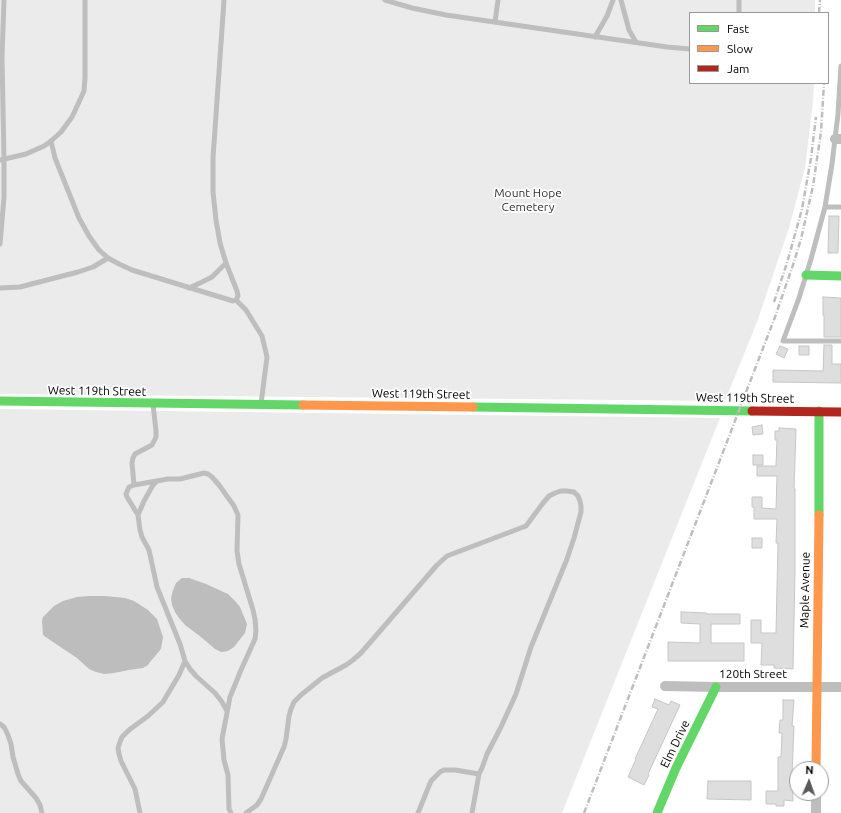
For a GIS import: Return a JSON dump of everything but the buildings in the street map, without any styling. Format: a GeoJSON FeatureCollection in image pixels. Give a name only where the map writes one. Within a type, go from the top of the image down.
{"type":"FeatureCollection","features":[{"type":"Feature","properties":{"kind":"street"},"geometry":{"type":"LineString","coordinates":[[806,275],[841,276]]}},
{"type":"Feature","properties":{"kind":"street","name":"West 119th Street"},"geometry":{"type":"LineString","coordinates":[[0,402],[841,412]]}},
{"type":"Feature","properties":{"kind":"street","name":"Maple Avenue"},"geometry":{"type":"LineString","coordinates":[[816,761],[819,411]]}},
{"type":"Feature","properties":{"kind":"street","name":"120th Street"},"geometry":{"type":"LineString","coordinates":[[665,686],[841,687]]}},
{"type":"Feature","properties":{"kind":"street","name":"Elm Drive"},"geometry":{"type":"LineString","coordinates":[[657,813],[676,768],[716,687]]}},
{"type":"Feature","properties":{"kind":"street"},"geometry":{"type":"LineString","coordinates":[[816,801],[816,813]]}},
{"type":"Feature","properties":{"kind":"lane"},"geometry":{"type":"LineString","coordinates":[[0,244],[4,197],[2,160],[2,57],[4,0]]}},
{"type":"Feature","properties":{"kind":"lane"},"geometry":{"type":"LineString","coordinates":[[2,160],[26,154],[51,142],[72,116],[84,91],[85,0]]}},
{"type":"Feature","properties":{"kind":"lane"},"geometry":{"type":"LineString","coordinates":[[224,0],[213,185],[216,220],[220,243],[237,291],[238,296],[236,300]]}},
{"type":"Feature","properties":{"kind":"lane"},"geometry":{"type":"LineString","coordinates":[[385,0],[412,8],[446,15],[689,49]]}},
{"type":"Feature","properties":{"kind":"lane"},"geometry":{"type":"LineString","coordinates":[[495,22],[498,0]]}},
{"type":"Feature","properties":{"kind":"lane"},"geometry":{"type":"LineString","coordinates":[[595,37],[607,16],[613,0]]}},
{"type":"Feature","properties":{"kind":"lane"},"geometry":{"type":"LineString","coordinates":[[621,0],[629,30],[636,42]]}},
{"type":"Feature","properties":{"kind":"lane"},"geometry":{"type":"LineString","coordinates":[[739,0],[739,12]]}},
{"type":"Feature","properties":{"kind":"lane"},"geometry":{"type":"LineString","coordinates":[[841,66],[838,139],[825,207],[799,298],[782,340],[841,341]]}},
{"type":"Feature","properties":{"kind":"lane"},"geometry":{"type":"LineString","coordinates":[[51,142],[55,158],[79,218],[89,236],[108,258],[132,270],[233,301],[236,300],[246,310],[262,336],[266,357],[261,405]]}},
{"type":"Feature","properties":{"kind":"lane"},"geometry":{"type":"LineString","coordinates":[[825,207],[841,207]]}},
{"type":"Feature","properties":{"kind":"lane"},"geometry":{"type":"LineString","coordinates":[[0,288],[20,287],[78,272],[108,258]]}},
{"type":"Feature","properties":{"kind":"lane"},"geometry":{"type":"LineString","coordinates":[[189,288],[212,277],[226,263]]}},
{"type":"Feature","properties":{"kind":"lane"},"geometry":{"type":"LineString","coordinates":[[134,485],[133,458],[135,454],[152,446],[156,437],[153,403]]}},
{"type":"Feature","properties":{"kind":"lane"},"geometry":{"type":"LineString","coordinates":[[227,711],[215,693],[196,676],[185,662],[180,644],[157,587],[149,550],[140,530],[138,515],[126,494],[129,488],[134,485],[168,479],[180,479],[204,473],[208,474],[219,485],[234,506],[238,515],[237,551],[239,564],[254,610],[256,631],[255,639],[233,688],[228,704],[227,711],[225,724],[222,740],[224,760],[228,775],[229,809],[231,813]]}},
{"type":"Feature","properties":{"kind":"lane"},"geometry":{"type":"LineString","coordinates":[[138,515],[144,501],[157,481]]}},
{"type":"Feature","properties":{"kind":"lane"},"geometry":{"type":"LineString","coordinates":[[246,813],[257,805],[261,799],[284,747],[291,709],[294,702],[301,695],[322,678],[346,665],[361,653],[447,556],[526,526],[549,496],[561,491],[574,492],[578,496],[581,506],[567,559],[531,647],[516,694],[487,754],[480,774],[472,813]]}},
{"type":"Feature","properties":{"kind":"lane"},"geometry":{"type":"LineString","coordinates":[[140,813],[134,789],[121,761],[118,748],[122,737],[148,716],[162,702],[179,675],[185,662]]}},
{"type":"Feature","properties":{"kind":"lane"},"geometry":{"type":"LineString","coordinates":[[0,724],[4,727],[8,735],[21,781],[36,798],[42,813]]}},
{"type":"Feature","properties":{"kind":"lane"},"geometry":{"type":"LineString","coordinates":[[418,813],[430,781],[440,772],[444,770],[455,770],[480,774]]}},
{"type":"Feature","properties":{"kind":"green space","name":"Mount Hope Cemetery"},"geometry":{"type":"Polygon","coordinates":[[[0,0],[815,0],[815,12],[689,12],[689,84],[814,84],[805,168],[789,228],[757,322],[725,401],[0,394],[0,0]]]}},
{"type":"Feature","properties":{"kind":"green space"},"geometry":{"type":"Polygon","coordinates":[[[0,409],[720,418],[562,813],[0,813],[0,409]]]}},
{"type":"Feature","properties":{"kind":"shaded area"},"geometry":{"type":"Polygon","coordinates":[[[182,578],[189,578],[228,594],[240,607],[247,624],[245,633],[234,647],[228,651],[221,652],[215,649],[185,625],[179,618],[172,605],[171,598],[176,583],[182,578]]]}},
{"type":"Feature","properties":{"kind":"shaded area"},"geometry":{"type":"Polygon","coordinates":[[[89,596],[125,598],[134,601],[148,610],[157,619],[163,637],[161,649],[148,665],[143,668],[114,673],[104,674],[96,672],[89,669],[77,658],[43,635],[43,617],[54,606],[63,601],[77,597],[89,596]]]}},
{"type":"Feature","properties":{"kind":"railway"},"geometry":{"type":"LineString","coordinates":[[819,12],[820,0]]}},
{"type":"Feature","properties":{"kind":"railway"},"geometry":{"type":"LineString","coordinates":[[584,813],[775,317],[793,265],[801,239],[813,186],[821,132],[824,84]]}},
{"type":"Feature","properties":{"kind":"railway"},"geometry":{"type":"LineString","coordinates":[[774,302],[787,263],[802,209],[811,158],[816,117]]}},
{"type":"Feature","properties":{"kind":"traffic: fast"},"geometry":{"type":"LineString","coordinates":[[806,275],[841,276]]}},
{"type":"Feature","properties":{"kind":"traffic: fast"},"geometry":{"type":"LineString","coordinates":[[0,401],[303,405]]}},
{"type":"Feature","properties":{"kind":"traffic: fast"},"geometry":{"type":"LineString","coordinates":[[473,407],[752,411]]}},
{"type":"Feature","properties":{"kind":"traffic: fast"},"geometry":{"type":"LineString","coordinates":[[819,411],[819,515]]}},
{"type":"Feature","properties":{"kind":"traffic: fast"},"geometry":{"type":"LineString","coordinates":[[657,813],[676,768],[716,687]]}},
{"type":"Feature","properties":{"kind":"traffic: slow"},"geometry":{"type":"LineString","coordinates":[[303,405],[473,407]]}},
{"type":"Feature","properties":{"kind":"traffic: slow"},"geometry":{"type":"LineString","coordinates":[[816,761],[819,515]]}},
{"type":"Feature","properties":{"kind":"traffic: jam"},"geometry":{"type":"LineString","coordinates":[[752,411],[841,412]]}}]}
